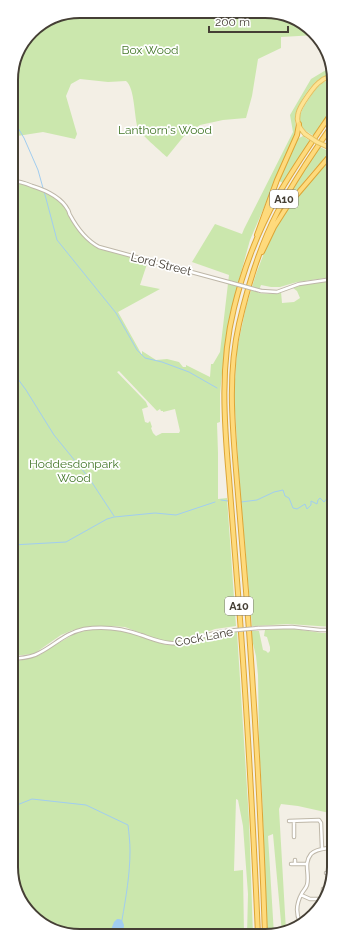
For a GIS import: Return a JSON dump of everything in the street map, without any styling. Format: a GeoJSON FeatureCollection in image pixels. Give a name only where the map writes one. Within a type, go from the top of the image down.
{"type":"FeatureCollection","features":[{"type":"Feature","properties":{"kind":"highway","name":"A10"},"geometry":{"type":"LineString","coordinates":[[258,929],[247,716],[225,432],[224,396],[226,364],[229,335],[234,309],[251,253],[278,195],[327,120]]}},
{"type":"Feature","properties":{"kind":"highway"},"geometry":{"type":"LineString","coordinates":[[251,253],[268,203],[297,135],[298,124]]}},
{"type":"Feature","properties":{"kind":"highway","name":"A10"},"geometry":{"type":"LineString","coordinates":[[265,929],[254,716],[232,414],[233,360],[249,282],[262,245],[278,212],[299,175],[327,133]]}},
{"type":"Feature","properties":{"kind":"highway"},"geometry":{"type":"LineString","coordinates":[[249,282],[267,241],[282,213],[327,159]]}},
{"type":"Feature","properties":{"kind":"main road"},"geometry":{"type":"LineString","coordinates":[[327,79],[320,81],[316,85],[303,104],[298,115],[298,124],[305,134],[316,142],[327,147]]}},
{"type":"Feature","properties":{"kind":"street","name":"Lord Street"},"geometry":{"type":"LineString","coordinates":[[18,182],[41,189],[57,198],[68,209],[70,215],[84,235],[93,244],[99,247],[271,292],[277,292],[300,284],[327,280]]}},
{"type":"Feature","properties":{"kind":"street","name":"Cock Lane"},"geometry":{"type":"LineString","coordinates":[[18,658],[31,657],[38,654],[69,634],[98,628],[114,628],[171,644],[184,642],[226,630],[292,627],[327,630]]}},
{"type":"Feature","properties":{"kind":"street"},"geometry":{"type":"LineString","coordinates":[[289,821],[320,820],[322,848]]}},
{"type":"Feature","properties":{"kind":"street"},"geometry":{"type":"LineString","coordinates":[[294,821],[294,837]]}},
{"type":"Feature","properties":{"kind":"street"},"geometry":{"type":"LineString","coordinates":[[299,919],[297,908],[298,902],[307,883],[308,859],[316,850],[327,848]]}},
{"type":"Feature","properties":{"kind":"street"},"geometry":{"type":"LineString","coordinates":[[291,864],[307,864]]}},
{"type":"Feature","properties":{"kind":"street"},"geometry":{"type":"LineString","coordinates":[[301,895],[310,899],[318,900]]}},
{"type":"Feature","properties":{"kind":"green space","name":"Box Wood"},"geometry":{"type":"Polygon","coordinates":[[[80,18],[265,18],[285,21],[296,26],[308,35],[281,37],[281,48],[258,59],[252,96],[246,118],[223,120],[200,125],[184,136],[167,157],[138,129],[133,96],[126,81],[108,82],[80,79],[71,84],[66,96],[77,134],[75,139],[43,132],[18,136],[18,76],[24,52],[31,42],[39,33],[56,23],[68,19],[80,18]]]}},
{"type":"Feature","properties":{"kind":"green space","name":"Hoddesdonpark Wood"},"geometry":{"type":"Polygon","coordinates":[[[326,70],[327,76],[315,82],[297,110],[295,119],[296,133],[250,240],[230,314],[224,353],[220,394],[220,422],[217,423],[218,499],[227,498],[236,626],[215,629],[176,643],[156,639],[125,627],[87,627],[73,630],[61,635],[33,654],[18,655],[18,183],[22,183],[46,192],[62,204],[92,244],[148,261],[140,285],[160,289],[118,312],[142,355],[142,351],[156,360],[167,359],[179,362],[183,367],[186,367],[186,365],[210,377],[211,364],[213,364],[220,352],[229,275],[192,262],[215,224],[242,234],[293,132],[290,115],[311,79],[326,70]],[[119,371],[117,372],[146,402],[148,407],[142,409],[145,422],[148,423],[150,421],[153,433],[156,436],[162,433],[179,433],[180,431],[175,409],[163,412],[160,409],[157,411],[119,371]]]}},
{"type":"Feature","properties":{"kind":"green space"},"geometry":{"type":"Polygon","coordinates":[[[327,81],[327,116],[314,136],[302,127],[300,118],[306,103],[316,89],[327,81]]]}},
{"type":"Feature","properties":{"kind":"green space"},"geometry":{"type":"Polygon","coordinates":[[[303,136],[310,141],[283,183],[279,181],[297,139],[303,136]]]}},
{"type":"Feature","properties":{"kind":"green space"},"geometry":{"type":"Polygon","coordinates":[[[320,147],[327,150],[327,156],[315,168],[290,199],[288,198],[320,147]]]}},
{"type":"Feature","properties":{"kind":"green space"},"geometry":{"type":"Polygon","coordinates":[[[327,162],[327,278],[297,282],[280,287],[261,285],[258,293],[270,294],[281,292],[282,303],[294,302],[300,298],[297,291],[293,288],[327,281],[327,627],[288,624],[252,626],[240,490],[234,395],[237,349],[246,307],[256,274],[271,235],[289,205],[327,162]]]}},
{"type":"Feature","properties":{"kind":"green space"},"geometry":{"type":"Polygon","coordinates":[[[288,628],[327,633],[327,812],[281,804],[279,809],[286,926],[281,927],[273,834],[268,836],[274,928],[267,929],[259,747],[258,675],[256,656],[250,631],[259,631],[263,650],[268,653],[270,651],[270,647],[267,637],[264,636],[265,630],[288,628]]]}},
{"type":"Feature","properties":{"kind":"green space"},"geometry":{"type":"Polygon","coordinates":[[[94,629],[110,629],[137,634],[158,643],[177,645],[216,634],[237,632],[249,820],[253,929],[247,929],[248,894],[243,826],[238,800],[236,799],[234,871],[243,870],[244,929],[68,928],[49,921],[36,911],[28,902],[21,887],[18,867],[18,660],[40,655],[76,633],[94,629]]]}},
{"type":"Feature","properties":{"kind":"water"},"geometry":{"type":"Polygon","coordinates":[[[117,919],[122,920],[124,929],[111,929],[117,919]]]}},
{"type":"Feature","properties":{"kind":"waterway"},"geometry":{"type":"LineString","coordinates":[[18,128],[38,170],[43,188]]}},
{"type":"Feature","properties":{"kind":"waterway"},"geometry":{"type":"LineString","coordinates":[[44,191],[57,240],[116,313],[137,350],[145,358],[162,362],[189,372],[217,388]]}},
{"type":"Feature","properties":{"kind":"waterway"},"geometry":{"type":"LineString","coordinates":[[18,379],[54,435],[89,478],[114,516]]}},
{"type":"Feature","properties":{"kind":"waterway"},"geometry":{"type":"LineString","coordinates":[[241,502],[257,500],[274,492],[283,490],[285,496],[289,498],[293,508],[297,509],[305,504],[307,509],[311,505],[311,501],[317,504],[320,498],[324,502],[327,498]]}},
{"type":"Feature","properties":{"kind":"waterway"},"geometry":{"type":"LineString","coordinates":[[221,500],[228,501]]}},
{"type":"Feature","properties":{"kind":"waterway"},"geometry":{"type":"LineString","coordinates":[[18,545],[66,542],[107,519],[114,517],[155,513],[176,515],[215,502]]}},
{"type":"Feature","properties":{"kind":"waterway"},"geometry":{"type":"LineString","coordinates":[[18,805],[32,799],[86,805],[128,825],[130,848],[129,868],[122,920]]}},
{"type":"Feature","properties":{"kind":"park label","name":"Lanthorn's Wood"},"geometry":{"type":"Point","coordinates":[165,130]}}]}
